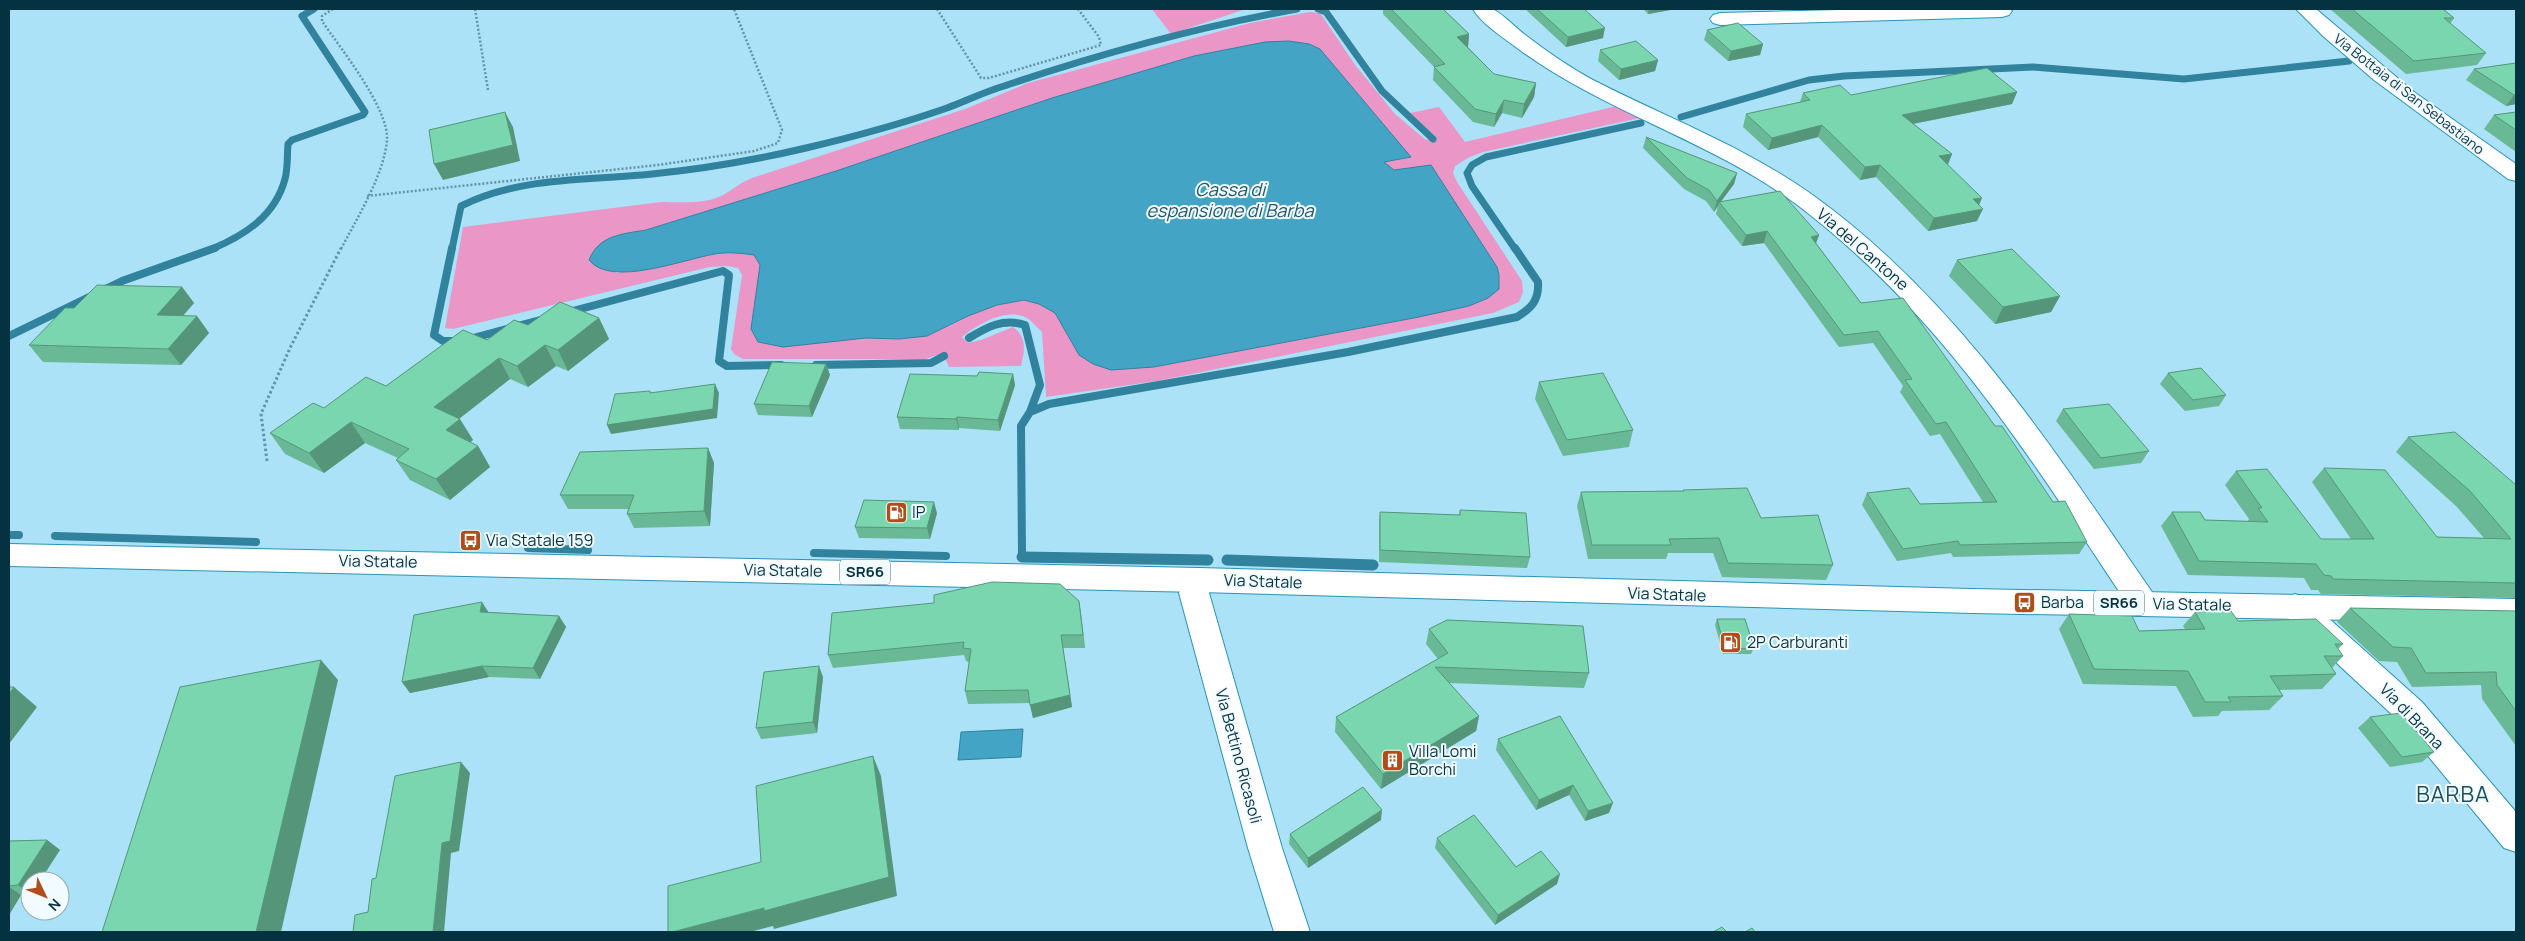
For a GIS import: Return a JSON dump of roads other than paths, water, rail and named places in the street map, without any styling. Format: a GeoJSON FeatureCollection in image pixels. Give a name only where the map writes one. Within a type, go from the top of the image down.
{"type":"FeatureCollection","features":[{"type":"Feature","properties":{"kind":"street","name":"Via del Cantone"},"geometry":{"type":"LineString","coordinates":[[1482,9],[1508,32],[1578,79],[1736,157],[1807,201],[1898,276],[1940,320],[2028,435],[2143,603]]}},
{"type":"Feature","properties":{"kind":"street","name":"Via Bottaia di San Sebastiano"},"geometry":{"type":"LineString","coordinates":[[2305,9],[2349,51],[2463,138],[2516,174]]}},
{"type":"Feature","properties":{"kind":"street"},"geometry":{"type":"LineString","coordinates":[[1720,19],[1825,12],[2002,11]]}},
{"type":"Feature","properties":{"kind":"street","name":"Via Statale"},"geometry":{"type":"LineString","coordinates":[[9,554],[1199,580],[1838,598],[2516,611]]}},
{"type":"Feature","properties":{"kind":"street","name":"Via Bettino Ricasoli"},"geometry":{"type":"LineString","coordinates":[[1199,580],[1194,593],[1265,848],[1292,932]]}},
{"type":"Feature","properties":{"kind":"street","name":"Via di Brana"},"geometry":{"type":"LineString","coordinates":[[2295,606],[2411,712],[2516,837]]}},
{"type":"Feature","properties":{"kind":"water","name":"Cassa di espansione di Barba"},"geometry":{"type":"Polygon","coordinates":[[[1289,41],[1309,44],[1320,49],[1411,157],[1384,162],[1394,170],[1431,165],[1497,267],[1499,289],[1488,298],[1469,306],[1419,317],[1154,367],[1111,370],[1093,364],[1079,355],[1055,313],[1039,304],[1024,300],[997,305],[968,316],[927,336],[899,339],[866,338],[783,347],[758,342],[751,329],[760,265],[754,255],[715,254],[630,272],[614,272],[599,268],[589,260],[599,245],[612,237],[646,230],[836,171],[1052,98],[1194,56],[1265,42],[1289,41]]]}},
{"type":"Feature","properties":{"kind":"water"},"geometry":{"type":"Polygon","coordinates":[[[1023,729],[1021,757],[958,760],[961,732],[1023,729]]]}},
{"type":"Feature","properties":{"kind":"waterway"},"geometry":{"type":"LineString","coordinates":[[212,249],[236,237],[257,223],[274,204],[285,179],[288,144],[292,140],[363,115],[365,112],[302,16],[314,9]]}},
{"type":"Feature","properties":{"kind":"waterway"},"geometry":{"type":"LineString","coordinates":[[452,249],[461,206],[507,189],[555,181],[690,170],[806,148],[912,119],[947,108],[997,88],[1112,52],[1223,24],[1297,9]]}},
{"type":"Feature","properties":{"kind":"waterway"},"geometry":{"type":"LineString","coordinates":[[1318,9],[1326,12],[1382,91],[1433,139]]}},
{"type":"Feature","properties":{"kind":"waterway"},"geometry":{"type":"LineString","coordinates":[[1681,117],[1809,80],[1844,76],[2033,67],[2184,79],[2349,61]]}},
{"type":"Feature","properties":{"kind":"waterway"},"geometry":{"type":"LineString","coordinates":[[1515,249],[1472,186],[1467,173],[1472,165],[1486,157],[1641,123]]}},
{"type":"Feature","properties":{"kind":"waterway"},"geometry":{"type":"LineString","coordinates":[[9,336],[122,281],[215,248]]}},
{"type":"Feature","properties":{"kind":"waterway"},"geometry":{"type":"LineString","coordinates":[[452,248],[434,335],[443,341],[462,341],[544,319]]}},
{"type":"Feature","properties":{"kind":"waterway"},"geometry":{"type":"LineString","coordinates":[[1030,412],[1049,404],[1348,352],[1517,317],[1534,303],[1538,282],[1515,248]]}},
{"type":"Feature","properties":{"kind":"waterway"},"geometry":{"type":"LineString","coordinates":[[569,312],[723,271],[729,275],[719,361],[727,366],[781,365]]}},
{"type":"Feature","properties":{"kind":"waterway"},"geometry":{"type":"LineString","coordinates":[[969,338],[982,330],[1002,323],[1025,325],[1040,385],[1030,412]]}},
{"type":"Feature","properties":{"kind":"waterway"},"geometry":{"type":"LineString","coordinates":[[816,365],[931,363],[944,356]]}},
{"type":"Feature","properties":{"kind":"waterway"},"geometry":{"type":"LineString","coordinates":[[1022,557],[1021,426],[1030,412]]}},
{"type":"Feature","properties":{"kind":"waterway"},"geometry":{"type":"LineString","coordinates":[[9,535],[19,535]]}},
{"type":"Feature","properties":{"kind":"waterway"},"geometry":{"type":"LineString","coordinates":[[55,536],[256,542]]}},
{"type":"Feature","properties":{"kind":"waterway"},"geometry":{"type":"LineString","coordinates":[[528,548],[588,550]]}},
{"type":"Feature","properties":{"kind":"waterway"},"geometry":{"type":"LineString","coordinates":[[814,553],[946,556]]}},
{"type":"Feature","properties":{"kind":"waterway"},"geometry":{"type":"LineString","coordinates":[[1022,557],[1089,558]]}},
{"type":"Feature","properties":{"kind":"waterway"},"geometry":{"type":"LineString","coordinates":[[1022,557],[1208,560]]}},
{"type":"Feature","properties":{"kind":"waterway"},"geometry":{"type":"LineString","coordinates":[[1227,560],[1373,565]]}},
{"type":"Feature","properties":{"kind":"place","name":"IP"},"geometry":{"type":"Point","coordinates":[896,512]}},
{"type":"Feature","properties":{"kind":"place","name":"Via Statale 159"},"geometry":{"type":"Point","coordinates":[470,540]}},
{"type":"Feature","properties":{"kind":"place","name":"Barba"},"geometry":{"type":"Point","coordinates":[2025,602]}},
{"type":"Feature","properties":{"kind":"place","name":"2P Carburanti"},"geometry":{"type":"Point","coordinates":[1731,642]}},
{"type":"Feature","properties":{"kind":"place","name":"Villa Lomi Borchi"},"geometry":{"type":"Point","coordinates":[1393,760]}},
{"type":"Feature","properties":{"kind":"district","name":"BARBA"},"geometry":{"type":"Point","coordinates":[2453,794]}}]}
